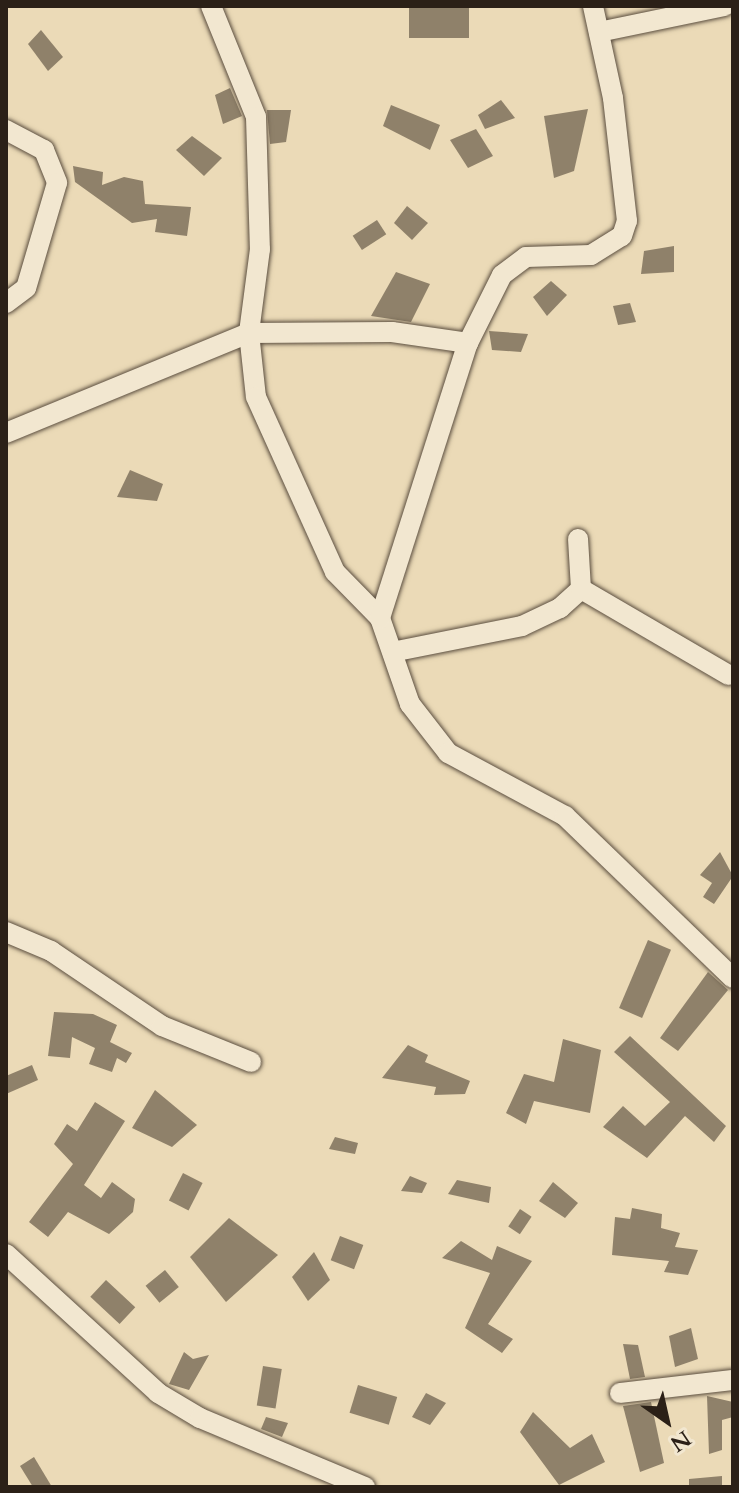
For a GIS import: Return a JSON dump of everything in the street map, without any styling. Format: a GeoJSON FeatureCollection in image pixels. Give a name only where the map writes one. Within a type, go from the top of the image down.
{"type":"FeatureCollection","features":[{"type":"Feature","properties":{"kind":"street"},"geometry":{"type":"LineString","coordinates":[[211,6],[256,117],[260,249],[249,333],[256,397],[288,479],[335,572],[380,618],[397,651],[410,704],[448,753],[565,816],[733,978]]}},
{"type":"Feature","properties":{"kind":"street"},"geometry":{"type":"LineString","coordinates":[[380,618],[468,343],[511,265],[545,253],[591,255],[622,236],[622,175],[593,6]]}},
{"type":"Feature","properties":{"kind":"street"},"geometry":{"type":"LineString","coordinates":[[599,32],[724,6]]}},
{"type":"Feature","properties":{"kind":"street"},"geometry":{"type":"LineString","coordinates":[[6,130],[44,150],[57,183],[26,288],[6,303]]}},
{"type":"Feature","properties":{"kind":"street"},"geometry":{"type":"LineString","coordinates":[[6,433],[249,333],[392,332],[468,343]]}},
{"type":"Feature","properties":{"kind":"street"},"geometry":{"type":"LineString","coordinates":[[578,539],[581,589]]}},
{"type":"Feature","properties":{"kind":"street"},"geometry":{"type":"LineString","coordinates":[[397,651],[522,626],[581,589]]}},
{"type":"Feature","properties":{"kind":"street"},"geometry":{"type":"LineString","coordinates":[[581,589],[729,675]]}},
{"type":"Feature","properties":{"kind":"street"},"geometry":{"type":"LineString","coordinates":[[6,932],[51,951],[162,1026],[251,1062]]}},
{"type":"Feature","properties":{"kind":"street"},"geometry":{"type":"LineString","coordinates":[[6,1254],[158,1393],[200,1418],[365,1487]]}},
{"type":"Feature","properties":{"kind":"street"},"geometry":{"type":"LineString","coordinates":[[620,1393],[733,1380]]}},
{"type":"Feature","properties":{"kind":"building"},"geometry":{"type":"Polygon","coordinates":[[[409,6],[469,6],[469,38],[409,38],[409,6]]]}},
{"type":"Feature","properties":{"kind":"building"},"geometry":{"type":"Polygon","coordinates":[[[41,30],[63,57],[48,71],[28,44],[41,30]]]}},
{"type":"Feature","properties":{"kind":"building"},"geometry":{"type":"Polygon","coordinates":[[[230,88],[242,116],[223,124],[215,95],[230,88]]]}},
{"type":"Feature","properties":{"kind":"building"},"geometry":{"type":"Polygon","coordinates":[[[501,100],[515,118],[485,129],[478,115],[501,100]]]}},
{"type":"Feature","properties":{"kind":"building"},"geometry":{"type":"Polygon","coordinates":[[[391,105],[440,125],[430,150],[383,126],[391,105]]]}},
{"type":"Feature","properties":{"kind":"building"},"geometry":{"type":"Polygon","coordinates":[[[588,109],[574,171],[554,178],[544,116],[588,109]]]}},
{"type":"Feature","properties":{"kind":"building"},"geometry":{"type":"Polygon","coordinates":[[[267,110],[291,110],[286,142],[270,144],[267,110]]]}},
{"type":"Feature","properties":{"kind":"building"},"geometry":{"type":"Polygon","coordinates":[[[476,129],[493,156],[468,168],[450,140],[476,129]]]}},
{"type":"Feature","properties":{"kind":"building"},"geometry":{"type":"Polygon","coordinates":[[[192,136],[222,158],[204,176],[176,150],[192,136]]]}},
{"type":"Feature","properties":{"kind":"building"},"geometry":{"type":"Polygon","coordinates":[[[73,166],[103,172],[102,185],[124,177],[143,181],[145,204],[191,207],[187,236],[155,232],[157,219],[132,223],[75,182],[73,166]]]}},
{"type":"Feature","properties":{"kind":"building"},"geometry":{"type":"Polygon","coordinates":[[[407,206],[428,223],[412,240],[394,223],[407,206]]]}},
{"type":"Feature","properties":{"kind":"building"},"geometry":{"type":"Polygon","coordinates":[[[377,220],[386,234],[362,250],[353,236],[377,220]]]}},
{"type":"Feature","properties":{"kind":"building"},"geometry":{"type":"Polygon","coordinates":[[[674,246],[674,272],[641,274],[644,251],[674,246]]]}},
{"type":"Feature","properties":{"kind":"building"},"geometry":{"type":"Polygon","coordinates":[[[396,272],[430,284],[411,322],[371,316],[396,272]]]}},
{"type":"Feature","properties":{"kind":"building"},"geometry":{"type":"Polygon","coordinates":[[[551,281],[567,295],[547,316],[533,297],[551,281]]]}},
{"type":"Feature","properties":{"kind":"building"},"geometry":{"type":"Polygon","coordinates":[[[630,303],[636,322],[618,325],[613,306],[630,303]]]}},
{"type":"Feature","properties":{"kind":"building"},"geometry":{"type":"Polygon","coordinates":[[[489,331],[528,334],[521,352],[492,350],[489,331]]]}},
{"type":"Feature","properties":{"kind":"building"},"geometry":{"type":"Polygon","coordinates":[[[130,470],[163,484],[157,501],[117,497],[130,470]]]}},
{"type":"Feature","properties":{"kind":"building"},"geometry":{"type":"Polygon","coordinates":[[[720,852],[733,876],[714,904],[703,897],[712,883],[700,875],[720,852]]]}},
{"type":"Feature","properties":{"kind":"building"},"geometry":{"type":"Polygon","coordinates":[[[648,940],[671,950],[642,1018],[619,1008],[648,940]]]}},
{"type":"Feature","properties":{"kind":"building"},"geometry":{"type":"Polygon","coordinates":[[[708,972],[728,990],[678,1051],[660,1038],[708,972]]]}},
{"type":"Feature","properties":{"kind":"building"},"geometry":{"type":"Polygon","coordinates":[[[54,1012],[93,1014],[117,1025],[110,1042],[132,1053],[126,1063],[117,1058],[112,1072],[89,1064],[95,1048],[72,1037],[70,1058],[48,1056],[54,1012]]]}},
{"type":"Feature","properties":{"kind":"building"},"geometry":{"type":"Polygon","coordinates":[[[630,1036],[726,1126],[714,1142],[685,1116],[647,1158],[603,1127],[623,1106],[645,1126],[670,1102],[614,1052],[630,1036]]]}},
{"type":"Feature","properties":{"kind":"building"},"geometry":{"type":"Polygon","coordinates":[[[563,1039],[601,1050],[590,1113],[534,1101],[526,1124],[506,1113],[524,1074],[554,1082],[563,1039]]]}},
{"type":"Feature","properties":{"kind":"building"},"geometry":{"type":"Polygon","coordinates":[[[408,1045],[428,1055],[425,1062],[470,1081],[465,1094],[434,1095],[436,1087],[382,1078],[408,1045]]]}},
{"type":"Feature","properties":{"kind":"building"},"geometry":{"type":"Polygon","coordinates":[[[32,1065],[38,1080],[6,1094],[6,1076],[32,1065]]]}},
{"type":"Feature","properties":{"kind":"building"},"geometry":{"type":"Polygon","coordinates":[[[155,1090],[197,1125],[172,1147],[132,1128],[155,1090]]]}},
{"type":"Feature","properties":{"kind":"building"},"geometry":{"type":"Polygon","coordinates":[[[95,1102],[125,1121],[84,1185],[101,1198],[112,1182],[135,1199],[133,1212],[109,1234],[68,1212],[48,1237],[29,1222],[73,1164],[54,1144],[67,1124],[77,1131],[95,1102]]]}},
{"type":"Feature","properties":{"kind":"building"},"geometry":{"type":"Polygon","coordinates":[[[335,1137],[358,1143],[355,1154],[329,1149],[335,1137]]]}},
{"type":"Feature","properties":{"kind":"building"},"geometry":{"type":"Polygon","coordinates":[[[183,1173],[203,1183],[189,1211],[169,1201],[183,1173]]]}},
{"type":"Feature","properties":{"kind":"building"},"geometry":{"type":"Polygon","coordinates":[[[410,1176],[427,1183],[422,1193],[401,1191],[410,1176]]]}},
{"type":"Feature","properties":{"kind":"building"},"geometry":{"type":"Polygon","coordinates":[[[457,1180],[491,1187],[489,1203],[448,1194],[457,1180]]]}},
{"type":"Feature","properties":{"kind":"building"},"geometry":{"type":"Polygon","coordinates":[[[553,1182],[578,1203],[565,1218],[539,1201],[553,1182]]]}},
{"type":"Feature","properties":{"kind":"building"},"geometry":{"type":"Polygon","coordinates":[[[632,1208],[662,1214],[661,1228],[680,1233],[675,1247],[698,1250],[688,1275],[664,1272],[669,1261],[612,1255],[615,1217],[630,1219],[632,1208]]]}},
{"type":"Feature","properties":{"kind":"building"},"geometry":{"type":"Polygon","coordinates":[[[520,1209],[532,1217],[520,1234],[508,1226],[520,1209]]]}},
{"type":"Feature","properties":{"kind":"building"},"geometry":{"type":"Polygon","coordinates":[[[229,1218],[278,1255],[226,1302],[190,1257],[229,1218]]]}},
{"type":"Feature","properties":{"kind":"building"},"geometry":{"type":"Polygon","coordinates":[[[340,1236],[363,1245],[354,1269],[331,1260],[340,1236]]]}},
{"type":"Feature","properties":{"kind":"building"},"geometry":{"type":"Polygon","coordinates":[[[461,1241],[492,1260],[497,1246],[532,1261],[488,1324],[513,1339],[502,1353],[465,1328],[490,1273],[442,1258],[461,1241]]]}},
{"type":"Feature","properties":{"kind":"building"},"geometry":{"type":"Polygon","coordinates":[[[314,1252],[330,1280],[308,1301],[292,1277],[314,1252]]]}},
{"type":"Feature","properties":{"kind":"building"},"geometry":{"type":"Polygon","coordinates":[[[165,1270],[179,1287],[159,1303],[146,1286],[165,1270]]]}},
{"type":"Feature","properties":{"kind":"building"},"geometry":{"type":"Polygon","coordinates":[[[106,1280],[135,1307],[120,1324],[90,1297],[106,1280]]]}},
{"type":"Feature","properties":{"kind":"building"},"geometry":{"type":"Polygon","coordinates":[[[691,1328],[698,1359],[675,1367],[669,1336],[691,1328]]]}},
{"type":"Feature","properties":{"kind":"building"},"geometry":{"type":"Polygon","coordinates":[[[623,1344],[638,1345],[645,1377],[630,1379],[623,1344]]]}},
{"type":"Feature","properties":{"kind":"building"},"geometry":{"type":"Polygon","coordinates":[[[184,1352],[193,1359],[209,1355],[189,1390],[169,1384],[184,1352]]]}},
{"type":"Feature","properties":{"kind":"building"},"geometry":{"type":"Polygon","coordinates":[[[263,1366],[282,1369],[276,1408],[257,1406],[263,1366]]]}},
{"type":"Feature","properties":{"kind":"building"},"geometry":{"type":"Polygon","coordinates":[[[358,1385],[397,1397],[389,1425],[350,1413],[358,1385]]]}},
{"type":"Feature","properties":{"kind":"building"},"geometry":{"type":"Polygon","coordinates":[[[426,1393],[446,1403],[430,1425],[412,1417],[426,1393]]]}},
{"type":"Feature","properties":{"kind":"building"},"geometry":{"type":"Polygon","coordinates":[[[707,1396],[733,1402],[733,1417],[722,1420],[722,1450],[709,1454],[707,1396]]]}},
{"type":"Feature","properties":{"kind":"building"},"geometry":{"type":"Polygon","coordinates":[[[651,1402],[664,1463],[640,1472],[623,1406],[651,1402]]]}},
{"type":"Feature","properties":{"kind":"building"},"geometry":{"type":"Polygon","coordinates":[[[533,1412],[570,1448],[592,1434],[605,1462],[559,1485],[520,1432],[533,1412]]]}},
{"type":"Feature","properties":{"kind":"building"},"geometry":{"type":"Polygon","coordinates":[[[266,1417],[288,1423],[282,1437],[261,1429],[266,1417]]]}},
{"type":"Feature","properties":{"kind":"building"},"geometry":{"type":"Polygon","coordinates":[[[34,1457],[52,1487],[33,1487],[20,1466],[34,1457]]]}},
{"type":"Feature","properties":{"kind":"building"},"geometry":{"type":"Polygon","coordinates":[[[722,1476],[722,1487],[689,1487],[689,1479],[722,1476]]]}}]}
